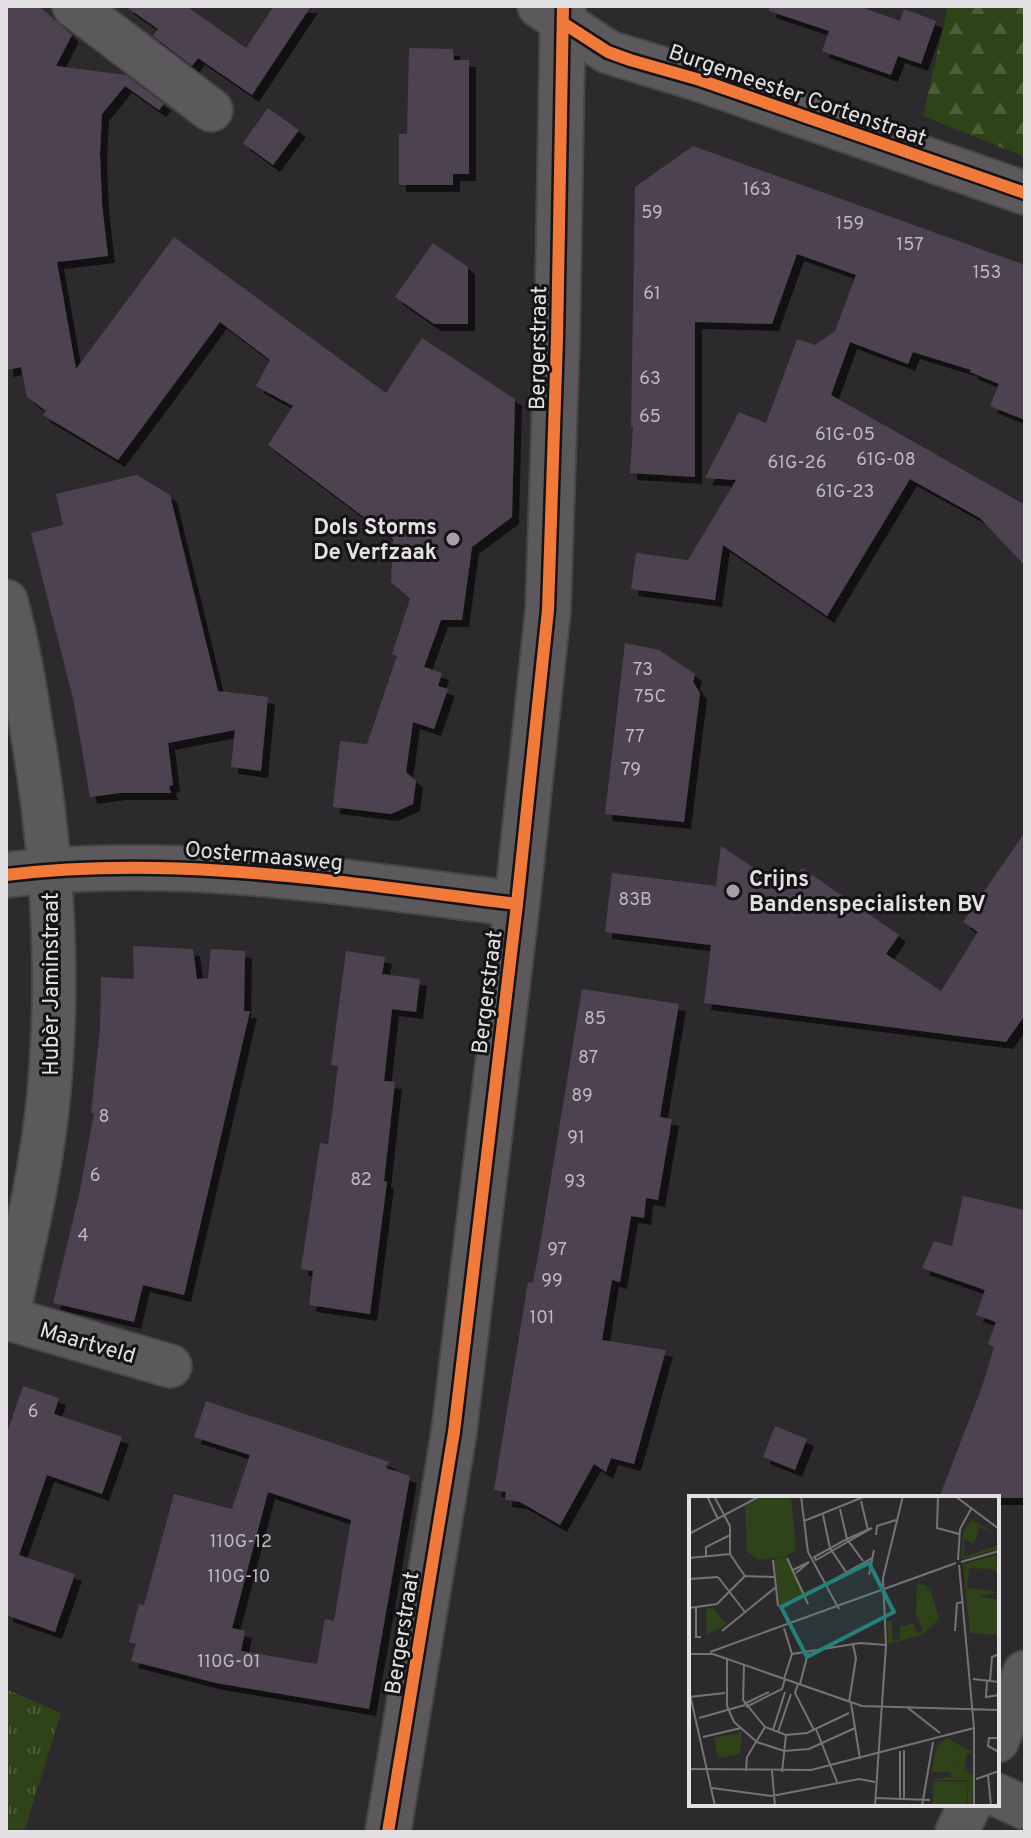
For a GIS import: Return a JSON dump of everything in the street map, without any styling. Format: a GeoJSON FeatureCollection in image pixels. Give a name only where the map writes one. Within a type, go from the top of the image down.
{"type":"FeatureCollection","features":[{"type":"Feature","properties":{"kind":"street"},"geometry":{"type":"LineString","coordinates":[[74,6],[211,110]]}},
{"type":"Feature","properties":{"kind":"street","name":"Burgemeester Cortenstraat"},"geometry":{"type":"LineString","coordinates":[[555,12],[608,52],[700,80],[1025,193]]}},
{"type":"Feature","properties":{"kind":"street","name":"Bergerstraat"},"geometry":{"type":"LineString","coordinates":[[388,1832],[454,1432],[517,904],[548,610],[555,12]]}},
{"type":"Feature","properties":{"kind":"street","name":"Hubèr Jaminstraat"},"geometry":{"type":"LineString","coordinates":[[6,601],[17,639],[37,758],[50,869],[54,963],[51,1067],[28,1227],[7,1318]]}},
{"type":"Feature","properties":{"kind":"street","name":"Oostermaasweg"},"geometry":{"type":"LineString","coordinates":[[6,875],[50,869],[156,866],[217,869],[517,904]]}},
{"type":"Feature","properties":{"kind":"street","name":"Maartveld"},"geometry":{"type":"LineString","coordinates":[[7,1318],[170,1366]]}},
{"type":"Feature","properties":{"kind":"street"},"geometry":{"type":"LineString","coordinates":[[999,1736],[1025,1672]]}},
{"type":"Feature","properties":{"kind":"street"},"geometry":{"type":"LineString","coordinates":[[999,1796],[1025,1808]]}},
{"type":"Feature","properties":{"kind":"street"},"geometry":{"type":"LineString","coordinates":[[957,1832],[969,1806]]}},
{"type":"Feature","properties":{"kind":"green space"},"geometry":{"type":"Polygon","coordinates":[[[948,6],[1025,6],[1025,157],[923,116],[948,6]]]}},
{"type":"Feature","properties":{"kind":"green space"},"geometry":{"type":"Polygon","coordinates":[[[6,1689],[61,1713],[24,1832],[6,1832],[6,1689]]]}},
{"type":"Feature","properties":{"kind":"building"},"geometry":{"type":"Polygon","coordinates":[[[6,6],[39,6],[72,35],[56,66],[126,75],[164,104],[159,110],[125,86],[102,114],[102,204],[108,256],[57,262],[76,369],[174,237],[386,393],[422,338],[515,399],[512,517],[472,547],[462,620],[441,620],[424,667],[442,673],[438,686],[448,689],[434,729],[413,722],[406,772],[416,781],[413,804],[391,814],[333,807],[340,741],[367,744],[397,656],[392,654],[410,599],[391,582],[393,539],[268,445],[293,406],[256,386],[270,360],[220,322],[118,460],[43,415],[46,411],[27,397],[21,367],[6,370],[6,6]]]}},
{"type":"Feature","properties":{"kind":"building"},"geometry":{"type":"Polygon","coordinates":[[[125,6],[186,6],[246,48],[274,6],[311,6],[252,95],[198,58],[192,66],[153,36],[158,29],[125,6]]]}},
{"type":"Feature","properties":{"kind":"building"},"geometry":{"type":"Polygon","coordinates":[[[770,6],[858,6],[900,21],[904,9],[936,21],[921,64],[898,56],[891,75],[822,51],[829,31],[769,11],[770,6]]]}},
{"type":"Feature","properties":{"kind":"building"},"geometry":{"type":"Polygon","coordinates":[[[409,48],[453,49],[454,60],[469,60],[469,174],[453,174],[453,185],[399,185],[399,134],[407,134],[409,48]]]}},
{"type":"Feature","properties":{"kind":"building"},"geometry":{"type":"Polygon","coordinates":[[[268,108],[299,130],[273,165],[243,143],[268,108]]]}},
{"type":"Feature","properties":{"kind":"building"},"geometry":{"type":"Polygon","coordinates":[[[693,146],[1025,265],[1025,420],[990,406],[999,384],[971,370],[913,352],[908,364],[850,342],[831,395],[1025,505],[1025,566],[980,518],[910,479],[827,616],[723,545],[715,600],[631,589],[636,553],[688,560],[736,480],[705,478],[739,412],[766,423],[797,339],[815,345],[835,331],[856,275],[797,254],[772,324],[695,322],[695,477],[630,473],[635,187],[693,146]]]}},
{"type":"Feature","properties":{"kind":"building"},"geometry":{"type":"Polygon","coordinates":[[[433,243],[468,267],[468,324],[434,324],[395,297],[433,243]]]}},
{"type":"Feature","properties":{"kind":"building"},"geometry":{"type":"Polygon","coordinates":[[[137,475],[170,495],[218,691],[268,697],[261,771],[231,767],[235,730],[168,743],[173,785],[169,786],[171,793],[119,793],[90,797],[74,703],[31,533],[63,525],[56,494],[137,475]]]}},
{"type":"Feature","properties":{"kind":"building"},"geometry":{"type":"Polygon","coordinates":[[[625,643],[659,650],[695,674],[693,682],[700,693],[684,822],[605,814],[625,643]]]}},
{"type":"Feature","properties":{"kind":"building"},"geometry":{"type":"Polygon","coordinates":[[[1025,832],[1025,1015],[1006,1042],[704,1003],[711,945],[605,932],[612,873],[716,886],[721,846],[787,890],[802,868],[899,935],[886,954],[941,991],[978,932],[963,922],[1025,832]]]}},
{"type":"Feature","properties":{"kind":"building"},"geometry":{"type":"Polygon","coordinates":[[[133,946],[193,949],[197,979],[208,978],[211,949],[245,951],[244,1011],[250,1011],[184,1295],[143,1285],[134,1322],[53,1303],[79,1195],[94,1113],[91,1113],[100,1029],[101,977],[134,979],[133,946]]]}},
{"type":"Feature","properties":{"kind":"building"},"geometry":{"type":"Polygon","coordinates":[[[346,951],[385,957],[382,974],[420,979],[416,1012],[392,1009],[384,1081],[395,1082],[384,1181],[387,1182],[370,1314],[309,1305],[313,1271],[301,1269],[320,1143],[328,1144],[338,1066],[331,1065],[346,951]]]}},
{"type":"Feature","properties":{"kind":"building"},"geometry":{"type":"Polygon","coordinates":[[[582,989],[679,1004],[660,1117],[672,1119],[658,1200],[646,1198],[644,1218],[631,1216],[620,1282],[612,1280],[602,1340],[666,1350],[634,1464],[611,1458],[606,1472],[594,1464],[560,1525],[520,1502],[505,1500],[506,1492],[494,1490],[528,1282],[533,1283],[539,1251],[582,989]]]}},
{"type":"Feature","properties":{"kind":"building"},"geometry":{"type":"Polygon","coordinates":[[[963,1196],[1025,1210],[1025,1498],[940,1496],[983,1384],[994,1347],[988,1344],[996,1322],[976,1315],[985,1290],[922,1268],[934,1241],[952,1246],[963,1196]]]}},
{"type":"Feature","properties":{"kind":"building"},"geometry":{"type":"Polygon","coordinates":[[[23,1386],[59,1398],[54,1414],[122,1437],[102,1494],[47,1475],[19,1555],[75,1574],[55,1632],[6,1615],[6,1436],[23,1386]]]}},
{"type":"Feature","properties":{"kind":"building"},"geometry":{"type":"Polygon","coordinates":[[[206,1401],[389,1462],[386,1468],[410,1476],[369,1709],[216,1683],[131,1661],[136,1644],[129,1642],[139,1604],[144,1605],[174,1494],[232,1509],[250,1455],[194,1437],[206,1401]],[[268,1492],[232,1628],[245,1631],[241,1651],[317,1664],[325,1619],[334,1621],[351,1520],[268,1492]]]}},
{"type":"Feature","properties":{"kind":"building"},"geometry":{"type":"Polygon","coordinates":[[[775,1426],[807,1439],[795,1470],[763,1457],[775,1426]]]}},
{"type":"Feature","properties":{"kind":"cycle path"},"geometry":{"type":"LineString","coordinates":[[388,1832],[454,1432],[517,904],[548,610],[563,6]]}},
{"type":"Feature","properties":{"kind":"cycle path"},"geometry":{"type":"LineString","coordinates":[[563,23],[608,52],[700,80],[1025,193]]}},
{"type":"Feature","properties":{"kind":"cycle path"},"geometry":{"type":"LineString","coordinates":[[6,875],[70,869],[198,869],[326,880],[517,904]]}},
{"type":"Feature","properties":{"kind":"place","name":"Dols Storms De Verfzaak"},"geometry":{"type":"Point","coordinates":[453,539]}},
{"type":"Feature","properties":{"kind":"place","name":"Crijns Bandenspecialisten BV"},"geometry":{"type":"Point","coordinates":[733,891]}}]}
